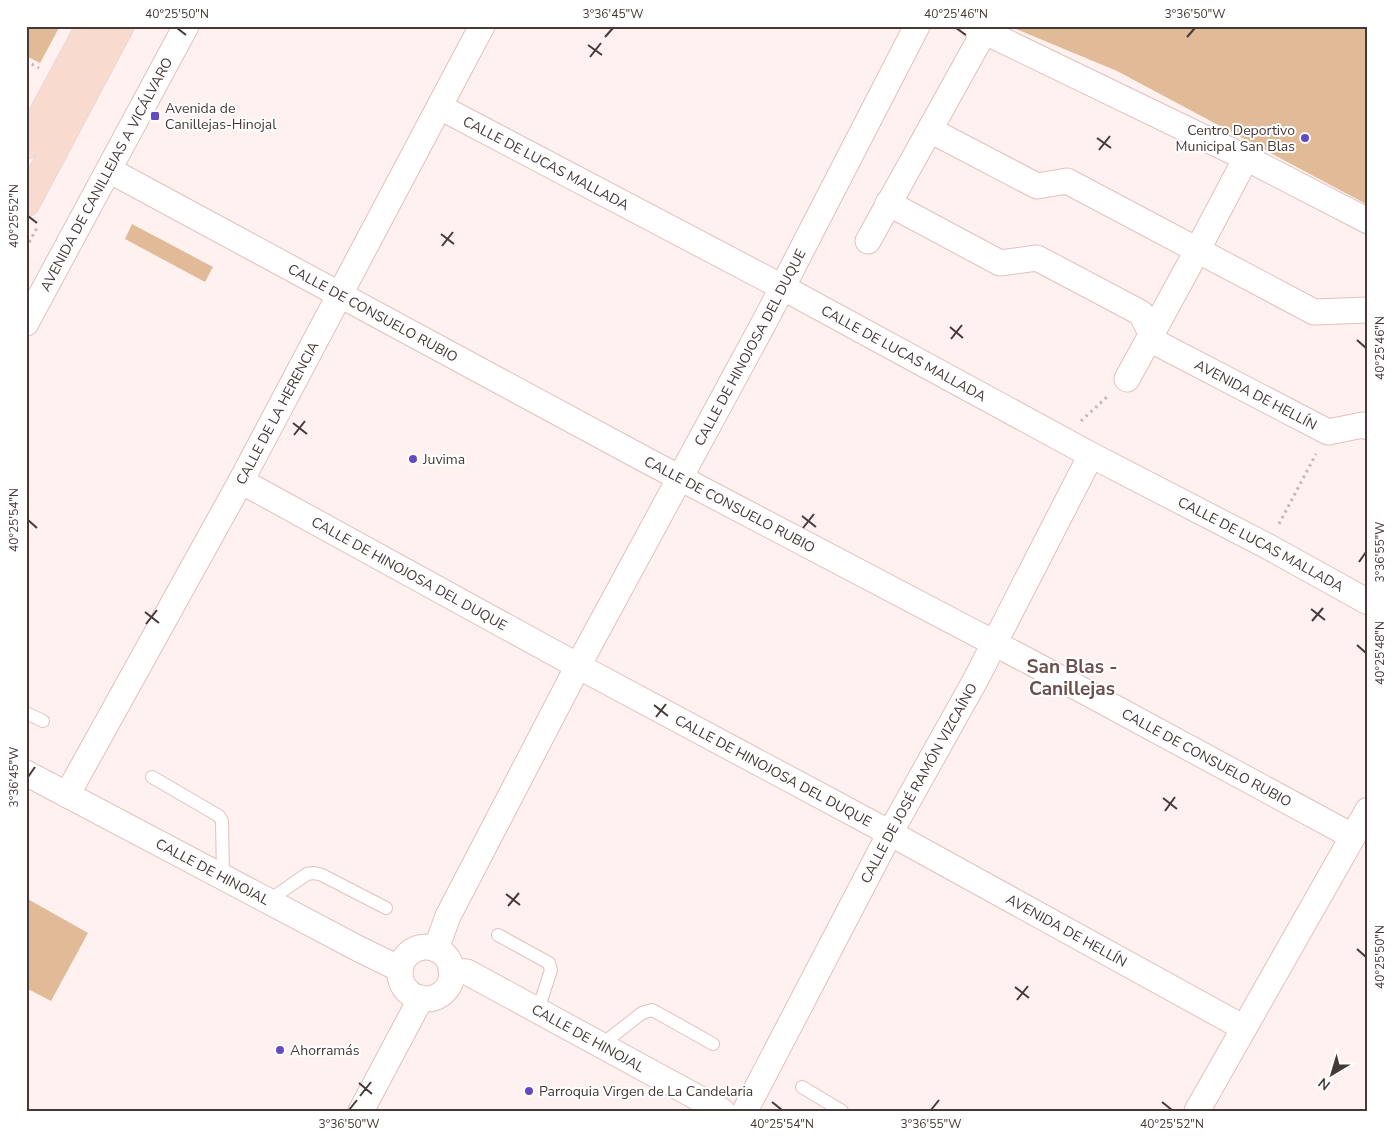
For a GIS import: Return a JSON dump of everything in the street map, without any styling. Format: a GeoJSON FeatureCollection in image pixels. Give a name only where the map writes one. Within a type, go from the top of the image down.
{"type":"FeatureCollection","features":[{"type":"Feature","properties":{"kind":"main road"},"geometry":{"type":"LineString","coordinates":[[26,145],[90,26]]}},
{"type":"Feature","properties":{"kind":"main road"},"geometry":{"type":"LineString","coordinates":[[26,203],[120,26]]}},
{"type":"Feature","properties":{"kind":"street","name":"AVENIDA DE CANILLEJAS A VICÁLVARO"},"geometry":{"type":"LineString","coordinates":[[26,323],[186,26]]}},
{"type":"Feature","properties":{"kind":"street","name":"CALLE DE LA HERENCIA"},"geometry":{"type":"LineString","coordinates":[[67,795],[241,480],[482,26]]}},
{"type":"Feature","properties":{"kind":"street","name":"CALLE DE HINOJOSA DEL DUQUE"},"geometry":{"type":"LineString","coordinates":[[436,949],[448,916],[578,666],[782,288],[917,26]]}},
{"type":"Feature","properties":{"kind":"street"},"geometry":{"type":"LineString","coordinates":[[868,241],[930,130],[979,29],[1246,158],[1368,222]]}},
{"type":"Feature","properties":{"kind":"street","name":"CALLE DE LUCAS MALLADA"},"geometry":{"type":"LineString","coordinates":[[440,106],[1091,455],[1267,546],[1368,602]]}},
{"type":"Feature","properties":{"kind":"street"},"geometry":{"type":"LineString","coordinates":[[930,130],[1037,186],[1067,181],[1314,312],[1368,310]]}},
{"type":"Feature","properties":{"kind":"street"},"geometry":{"type":"LineString","coordinates":[[1127,379],[1246,158]]}},
{"type":"Feature","properties":{"kind":"street","name":"CALLE DE CONSUELO RUBIO"},"geometry":{"type":"LineString","coordinates":[[109,170],[680,478],[1040,668],[1352,836]]}},
{"type":"Feature","properties":{"kind":"street"},"geometry":{"type":"LineString","coordinates":[[888,203],[1000,264],[1037,258],[1141,313],[1151,334]]}},
{"type":"Feature","properties":{"kind":"street","name":"AVENIDA DE HELLÍN"},"geometry":{"type":"LineString","coordinates":[[1151,334],[1155,342],[1328,432],[1366,426]]}},
{"type":"Feature","properties":{"kind":"street","name":"CALLE DE JOSÉ RAMÓN VIZCAÍNO"},"geometry":{"type":"LineString","coordinates":[[745,1111],[890,833],[994,644],[1091,455]]}},
{"type":"Feature","properties":{"kind":"street","name":"CALLE DE HINOJOSA DEL DUQUE"},"geometry":{"type":"LineString","coordinates":[[241,480],[578,666],[890,833]]}},
{"type":"Feature","properties":{"kind":"street","name":"CALLE DE HINOJAL"},"geometry":{"type":"LineString","coordinates":[[26,773],[400,969]]}},
{"type":"Feature","properties":{"kind":"street"},"geometry":{"type":"LineString","coordinates":[[1197,1111],[1368,810]]}},
{"type":"Feature","properties":{"kind":"street","name":"AVENIDA DE HELLÍN"},"geometry":{"type":"LineString","coordinates":[[890,833],[1244,1028]]}},
{"type":"Feature","properties":{"kind":"street"},"geometry":{"type":"LineString","coordinates":[[421,947],[436,949],[447,958],[450,964],[451,979],[443,992],[436,996],[420,998],[413,995],[403,984],[400,977],[402,961],[413,950],[421,947]]}},
{"type":"Feature","properties":{"kind":"street","name":"CALLE DE HINOJAL"},"geometry":{"type":"LineString","coordinates":[[451,971],[467,972],[722,1111]]}},
{"type":"Feature","properties":{"kind":"street"},"geometry":{"type":"LineString","coordinates":[[361,1111],[420,998]]}},
{"type":"Feature","properties":{"kind":"lane"},"geometry":{"type":"LineString","coordinates":[[26,713],[43,721]]}},
{"type":"Feature","properties":{"kind":"lane"},"geometry":{"type":"LineString","coordinates":[[152,777],[219,816],[222,821],[223,877]]}},
{"type":"Feature","properties":{"kind":"lane"},"geometry":{"type":"LineString","coordinates":[[268,901],[307,874],[314,873],[322,875],[386,908]]}},
{"type":"Feature","properties":{"kind":"lane"},"geometry":{"type":"LineString","coordinates":[[498,936],[550,963],[551,970],[538,1010]]}},
{"type":"Feature","properties":{"kind":"lane"},"geometry":{"type":"LineString","coordinates":[[601,1045],[642,1013],[652,1010],[713,1044]]}},
{"type":"Feature","properties":{"kind":"lane"},"geometry":{"type":"LineString","coordinates":[[802,1087],[842,1111]]}},
{"type":"Feature","properties":{"kind":"path"},"geometry":{"type":"LineString","coordinates":[[26,61],[43,70]]}},
{"type":"Feature","properties":{"kind":"path"},"geometry":{"type":"LineString","coordinates":[[1062,438],[1127,379]]}},
{"type":"Feature","properties":{"kind":"path"},"geometry":{"type":"LineString","coordinates":[[1267,546],[1328,432]]}},
{"type":"Feature","properties":{"kind":"shaded area"},"geometry":{"type":"Polygon","coordinates":[[[29,26],[60,26],[40,63],[26,56],[26,32],[29,26]]]}},
{"type":"Feature","properties":{"kind":"shaded area","name":"Centro Deportivo Municipal San Blas"},"geometry":{"type":"Polygon","coordinates":[[[1009,26],[1368,26],[1368,205],[1117,71],[1009,26]]]}},
{"type":"Feature","properties":{"kind":"shaded area"},"geometry":{"type":"Polygon","coordinates":[[[132,224],[213,267],[205,282],[125,239],[132,224]]]}},
{"type":"Feature","properties":{"kind":"shaded area"},"geometry":{"type":"Polygon","coordinates":[[[26,898],[88,933],[51,1001],[26,988],[26,898]]]}},
{"type":"Feature","properties":{"kind":"place","name":"Avenida de Canillejas-Hinojal"},"geometry":{"type":"Point","coordinates":[155,116]}},
{"type":"Feature","properties":{"kind":"place","name":"Centro Deportivo Municipal San Blas"},"geometry":{"type":"Point","coordinates":[1305,138]}},
{"type":"Feature","properties":{"kind":"place","name":"Juvima"},"geometry":{"type":"Point","coordinates":[413,459]}},
{"type":"Feature","properties":{"kind":"place","name":"Ahorramás"},"geometry":{"type":"Point","coordinates":[280,1050]}},
{"type":"Feature","properties":{"kind":"place","name":"Parroquia Virgen de La Candelaria"},"geometry":{"type":"Point","coordinates":[529,1091]}},
{"type":"Feature","properties":{"kind":"district","name":"San Blas - Canillejas"},"geometry":{"type":"Point","coordinates":[1072,677]}}]}
